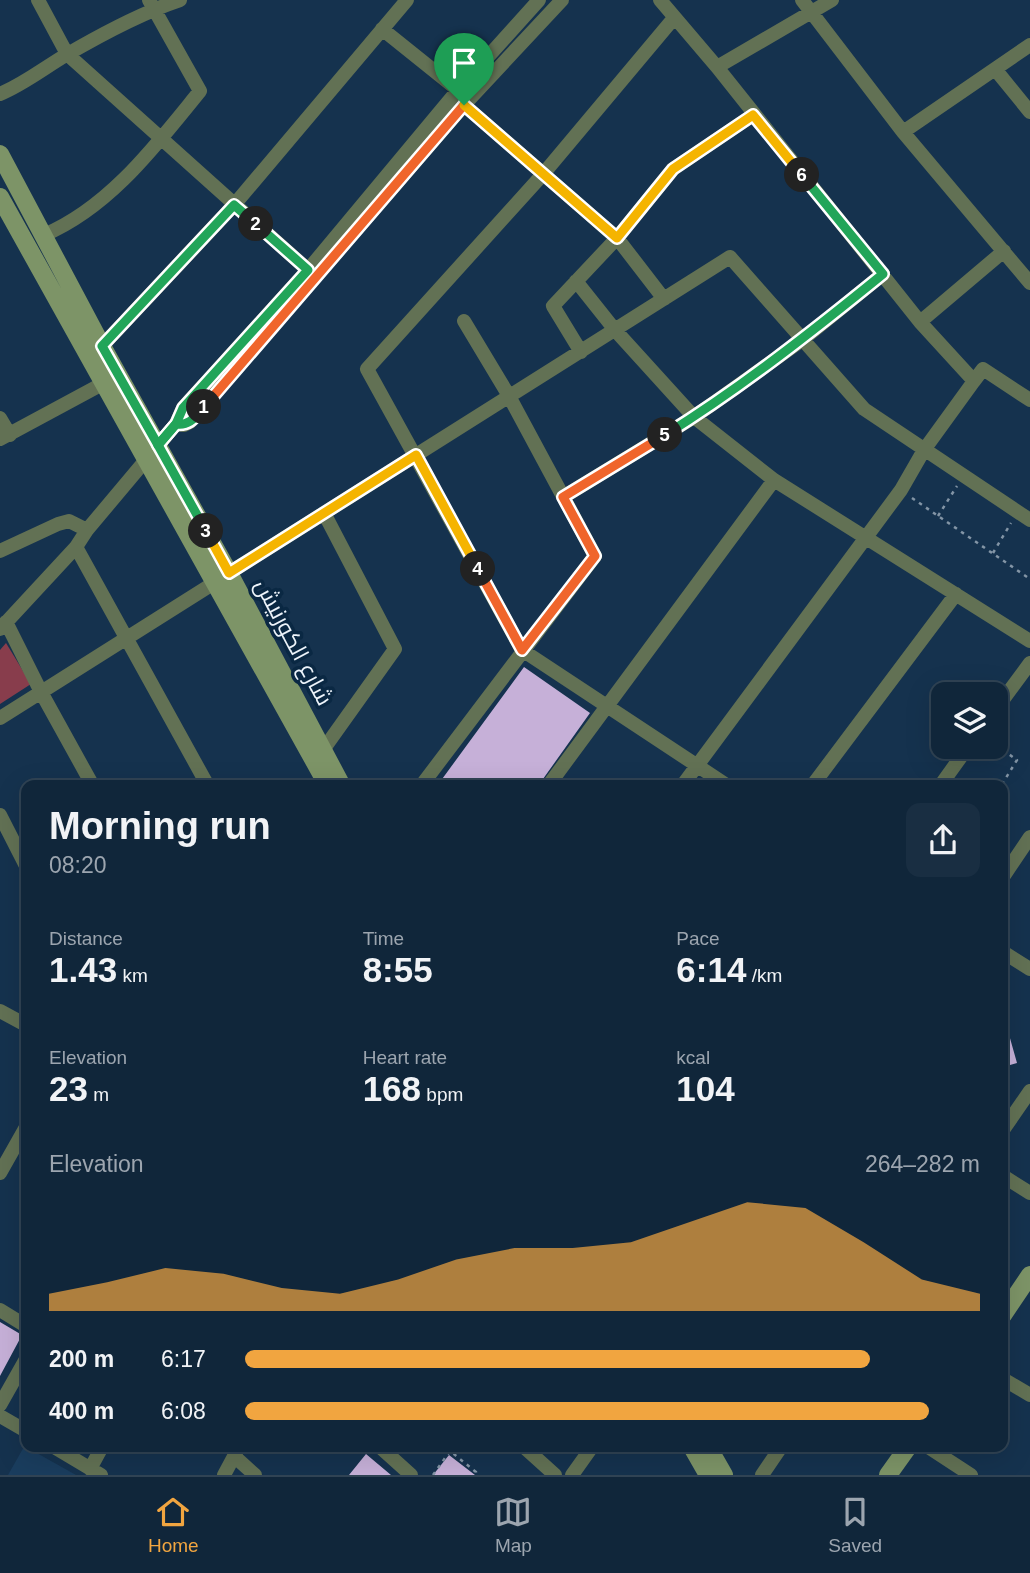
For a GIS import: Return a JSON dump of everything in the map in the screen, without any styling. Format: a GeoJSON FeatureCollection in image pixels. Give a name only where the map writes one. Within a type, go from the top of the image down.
{"type":"FeatureCollection","features":[{"type":"Feature","properties":{"kind":"street"},"geometry":{"type":"LineString","coordinates":[[38,0],[67,54],[308,270]]}},
{"type":"Feature","properties":{"kind":"street"},"geometry":{"type":"LineString","coordinates":[[0,93],[13,89],[151,5],[180,0]]}},
{"type":"Feature","properties":{"kind":"street"},"geometry":{"type":"LineString","coordinates":[[102,346],[234,205],[407,0]]}},
{"type":"Feature","properties":{"kind":"street"},"geometry":{"type":"LineString","coordinates":[[90,780],[3,625],[76,547],[87,530],[176,424],[183,408],[308,270],[458,90],[540,0]]}},
{"type":"Feature","properties":{"kind":"street"},"geometry":{"type":"LineString","coordinates":[[176,424],[191,422],[464,105],[562,0]]}},
{"type":"Feature","properties":{"kind":"street"},"geometry":{"type":"LineString","coordinates":[[660,0],[717,67],[920,322],[974,382]]}},
{"type":"Feature","properties":{"kind":"street"},"geometry":{"type":"LineString","coordinates":[[717,67],[805,6],[832,0]]}},
{"type":"Feature","properties":{"kind":"street"},"geometry":{"type":"LineString","coordinates":[[44,236],[64,227],[111,192],[200,91],[151,5]]}},
{"type":"Feature","properties":{"kind":"street"},"geometry":{"type":"LineString","coordinates":[[805,6],[903,132],[1030,283]]}},
{"type":"Feature","properties":{"kind":"street"},"geometry":{"type":"LineString","coordinates":[[674,18],[544,173],[366,369],[522,650],[718,780]]}},
{"type":"Feature","properties":{"kind":"street"},"geometry":{"type":"LineString","coordinates":[[382,29],[458,90]]}},
{"type":"Feature","properties":{"kind":"street"},"geometry":{"type":"LineString","coordinates":[[903,132],[1030,45]]}},
{"type":"Feature","properties":{"kind":"street"},"geometry":{"type":"LineString","coordinates":[[995,69],[1030,112]]}},
{"type":"Feature","properties":{"kind":"street"},"geometry":{"type":"LineString","coordinates":[[464,105],[617,238],[664,299]]}},
{"type":"Feature","properties":{"kind":"street"},"geometry":{"type":"LineString","coordinates":[[581,352],[553,306],[617,238],[673,169],[753,115]]}},
{"type":"Feature","properties":{"kind":"street","name":"شارع الكورنيش"},"geometry":{"type":"LineString","coordinates":[[0,154],[102,346],[152,452],[339,780]]}},
{"type":"Feature","properties":{"kind":"street","name":"شارع الكورنيش"},"geometry":{"type":"LineString","coordinates":[[0,197],[104,383],[152,452]]}},
{"type":"Feature","properties":{"kind":"street"},"geometry":{"type":"LineString","coordinates":[[920,322],[1003,251]]}},
{"type":"Feature","properties":{"kind":"street"},"geometry":{"type":"LineString","coordinates":[[0,718],[730,257],[864,409],[1024,516]]}},
{"type":"Feature","properties":{"kind":"street"},"geometry":{"type":"LineString","coordinates":[[563,497],[694,417],[802,340],[883,274]]}},
{"type":"Feature","properties":{"kind":"street"},"geometry":{"type":"LineString","coordinates":[[576,281],[615,330],[694,417],[774,480],[867,536],[1030,641]]}},
{"type":"Feature","properties":{"kind":"street"},"geometry":{"type":"LineString","coordinates":[[425,780],[595,556],[509,396],[464,321]]}},
{"type":"Feature","properties":{"kind":"street"},"geometry":{"type":"LineString","coordinates":[[686,780],[901,490],[924,450],[983,369],[1030,400]]}},
{"type":"Feature","properties":{"kind":"street"},"geometry":{"type":"LineString","coordinates":[[0,418],[5,437],[104,383]]}},
{"type":"Feature","properties":{"kind":"street"},"geometry":{"type":"LineString","coordinates":[[553,780],[774,480]]}},
{"type":"Feature","properties":{"kind":"street"},"geometry":{"type":"LineString","coordinates":[[323,750],[395,649],[324,513]]}},
{"type":"Feature","properties":{"kind":"street"},"geometry":{"type":"LineString","coordinates":[[0,551],[69,521],[87,530]]}},
{"type":"Feature","properties":{"kind":"street"},"geometry":{"type":"LineString","coordinates":[[76,547],[205,780]]}},
{"type":"Feature","properties":{"kind":"street","name":"شارع الكورنيش"},"geometry":{"type":"LineString","coordinates":[[222,578],[325,780]]}},
{"type":"Feature","properties":{"kind":"street"},"geometry":{"type":"LineString","coordinates":[[816,780],[956,594]]}},
{"type":"Feature","properties":{"kind":"street"},"geometry":{"type":"LineString","coordinates":[[1008,693],[1030,663]]}},
{"type":"Feature","properties":{"kind":"street"},"geometry":{"type":"LineString","coordinates":[[944,780],[959,759]]}},
{"type":"Feature","properties":{"kind":"street"},"geometry":{"type":"LineString","coordinates":[[0,815],[21,856]]}},
{"type":"Feature","properties":{"kind":"street"},"geometry":{"type":"LineString","coordinates":[[1008,869],[1030,836]]}},
{"type":"Feature","properties":{"kind":"street"},"geometry":{"type":"LineString","coordinates":[[1008,955],[1030,969]]}},
{"type":"Feature","properties":{"kind":"street"},"geometry":{"type":"LineString","coordinates":[[0,1011],[21,1022]]}},
{"type":"Feature","properties":{"kind":"street"},"geometry":{"type":"LineString","coordinates":[[1008,1123],[1030,1091]]}},
{"type":"Feature","properties":{"kind":"street"},"geometry":{"type":"LineString","coordinates":[[0,1172],[21,1136]]}},
{"type":"Feature","properties":{"kind":"street"},"geometry":{"type":"LineString","coordinates":[[1008,1179],[1030,1193]]}},
{"type":"Feature","properties":{"kind":"street"},"geometry":{"type":"LineString","coordinates":[[1008,1308],[1030,1275]]}},
{"type":"Feature","properties":{"kind":"street"},"geometry":{"type":"LineString","coordinates":[[0,1310],[21,1322]]}},
{"type":"Feature","properties":{"kind":"street"},"geometry":{"type":"LineString","coordinates":[[0,1405],[21,1368]]}},
{"type":"Feature","properties":{"kind":"street"},"geometry":{"type":"LineString","coordinates":[[1008,1382],[1030,1395]]}},
{"type":"Feature","properties":{"kind":"street"},"geometry":{"type":"LineString","coordinates":[[0,1416],[21,1428]]}},
{"type":"Feature","properties":{"kind":"street"},"geometry":{"type":"LineString","coordinates":[[62,1452],[96,1472],[101,1452]]}},
{"type":"Feature","properties":{"kind":"street"},"geometry":{"type":"LineString","coordinates":[[224,1475],[237,1452],[255,1475]]}},
{"type":"Feature","properties":{"kind":"street"},"geometry":{"type":"LineString","coordinates":[[386,1452],[411,1475]]}},
{"type":"Feature","properties":{"kind":"street"},"geometry":{"type":"LineString","coordinates":[[530,1452],[555,1475]]}},
{"type":"Feature","properties":{"kind":"street"},"geometry":{"type":"LineString","coordinates":[[572,1475],[586,1452]]}},
{"type":"Feature","properties":{"kind":"street"},"geometry":{"type":"LineString","coordinates":[[695,1452],[708,1475]]}},
{"type":"Feature","properties":{"kind":"street"},"geometry":{"type":"LineString","coordinates":[[711,1452],[723,1475]]}},
{"type":"Feature","properties":{"kind":"street"},"geometry":{"type":"LineString","coordinates":[[762,1475],[778,1452]]}},
{"type":"Feature","properties":{"kind":"street"},"geometry":{"type":"LineString","coordinates":[[888,1475],[904,1452]]}},
{"type":"Feature","properties":{"kind":"street"},"geometry":{"type":"LineString","coordinates":[[936,1452],[971,1475]]}},
{"type":"Feature","properties":{"kind":"path"},"geometry":{"type":"LineString","coordinates":[[938,516],[964,476]]}},
{"type":"Feature","properties":{"kind":"path"},"geometry":{"type":"LineString","coordinates":[[901,490],[1030,579]]}},
{"type":"Feature","properties":{"kind":"path"},"geometry":{"type":"LineString","coordinates":[[993,553],[1024,516]]}},
{"type":"Feature","properties":{"kind":"path"},"geometry":{"type":"LineString","coordinates":[[1005,780],[1017,760],[1008,754]]}},
{"type":"Feature","properties":{"kind":"path"},"geometry":{"type":"LineString","coordinates":[[433,1475],[449,1452]]}},
{"type":"Feature","properties":{"kind":"path"},"geometry":{"type":"LineString","coordinates":[[451,1452],[476,1472],[474,1475]]}},
{"type":"Feature","properties":{"kind":"shaded area"},"geometry":{"type":"Polygon","coordinates":[[[6,643],[31,684],[0,704],[0,650],[6,643]]]}},
{"type":"Feature","properties":{"kind":"shaded area"},"geometry":{"type":"Polygon","coordinates":[[[21,1452],[35,1452],[76,1475],[8,1475],[21,1452]]]}},
{"type":"Feature","properties":{"kind":"building"},"geometry":{"type":"Polygon","coordinates":[[[524,667],[590,713],[542,780],[441,780],[524,667]]]}},
{"type":"Feature","properties":{"kind":"building"},"geometry":{"type":"Polygon","coordinates":[[[1008,1031],[1017,1063],[1008,1066],[1008,1031]]]}},
{"type":"Feature","properties":{"kind":"building"},"geometry":{"type":"Polygon","coordinates":[[[0,1322],[21,1337],[0,1376],[0,1322]]]}},
{"type":"Feature","properties":{"kind":"building"},"geometry":{"type":"Polygon","coordinates":[[[366,1454],[391,1475],[349,1475],[366,1454]]]}},
{"type":"Feature","properties":{"kind":"building"},"geometry":{"type":"Polygon","coordinates":[[[449,1455],[475,1475],[433,1475],[449,1455]]]}},
{"type":"Feature","properties":{"kind":"route"},"geometry":{"type":"LineString","coordinates":[[464,105],[191,422],[176,424],[158,445],[102,346],[234,205],[308,270],[183,408],[176,424],[158,445],[229,573],[416,455],[522,650],[595,556],[563,497],[694,417],[802,340],[883,274],[753,115],[673,169],[617,238],[464,105]]}}]}
